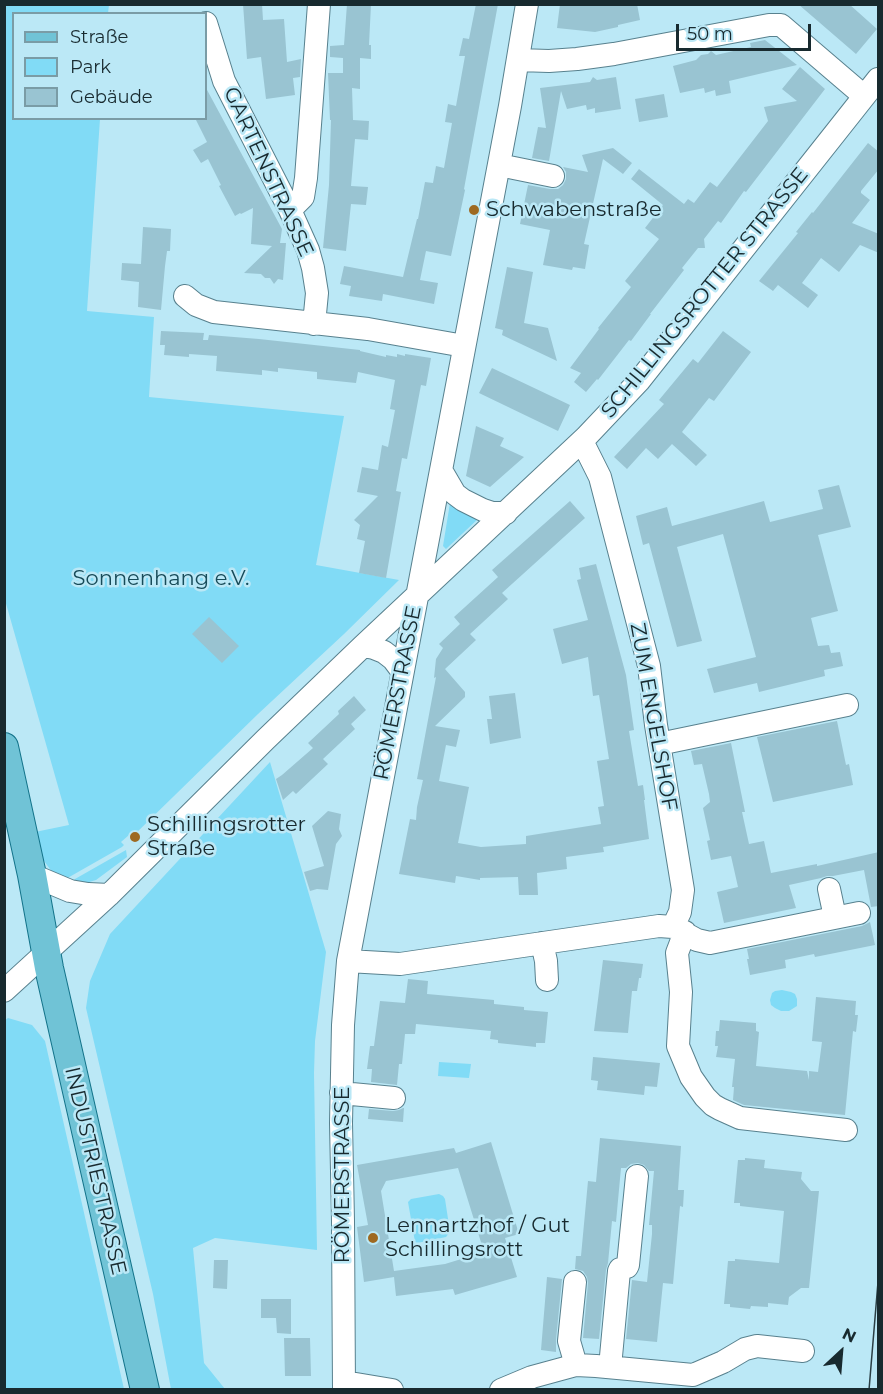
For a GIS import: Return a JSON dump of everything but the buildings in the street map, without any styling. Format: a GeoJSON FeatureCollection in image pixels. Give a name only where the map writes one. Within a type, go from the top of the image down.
{"type":"FeatureCollection","features":[{"type":"Feature","properties":{"kind":"main road","name":"INDUSTRIESTRASSE"},"geometry":{"type":"LineString","coordinates":[[4,747],[46,952],[145,1389]]}},
{"type":"Feature","properties":{"kind":"street"},"geometry":{"type":"LineString","coordinates":[[290,210],[303,197],[306,178],[319,4]]}},
{"type":"Feature","properties":{"kind":"street","name":"RÖMERSTRASSE"},"geometry":{"type":"LineString","coordinates":[[344,1386],[341,1093],[348,961],[499,165],[527,4]]}},
{"type":"Feature","properties":{"kind":"street"},"geometry":{"type":"LineString","coordinates":[[518,60],[549,61],[614,54],[767,15],[872,87]]}},
{"type":"Feature","properties":{"kind":"street","name":"GARTENSTRASSE"},"geometry":{"type":"LineString","coordinates":[[207,26],[224,81],[308,250],[317,293],[314,324]]}},
{"type":"Feature","properties":{"kind":"street","name":"SCHILLINGSROTTER STRASSE"},"geometry":{"type":"LineString","coordinates":[[4,991],[109,895],[266,739],[582,441],[646,372],[872,87]]}},
{"type":"Feature","properties":{"kind":"street"},"geometry":{"type":"LineString","coordinates":[[499,165],[552,176]]}},
{"type":"Feature","properties":{"kind":"street"},"geometry":{"type":"LineString","coordinates":[[186,296],[196,305],[214,312],[368,329],[464,346]]}},
{"type":"Feature","properties":{"kind":"street","name":"ZUM ENGELSHOF"},"geometry":{"type":"LineString","coordinates":[[582,441],[600,477],[649,666],[659,744],[683,890],[677,953],[681,992],[678,1046],[692,1077],[705,1097],[720,1109],[741,1118],[846,1130]]}},
{"type":"Feature","properties":{"kind":"street"},"geometry":{"type":"LineString","coordinates":[[441,470],[455,494],[463,500],[492,513],[506,513]]}},
{"type":"Feature","properties":{"kind":"street"},"geometry":{"type":"LineString","coordinates":[[363,646],[384,652],[402,671]]}},
{"type":"Feature","properties":{"kind":"street"},"geometry":{"type":"LineString","coordinates":[[659,744],[848,705]]}},
{"type":"Feature","properties":{"kind":"street"},"geometry":{"type":"LineString","coordinates":[[32,875],[70,891],[109,895]]}},
{"type":"Feature","properties":{"kind":"street"},"geometry":{"type":"LineString","coordinates":[[829,889],[835,917]]}},
{"type":"Feature","properties":{"kind":"street"},"geometry":{"type":"LineString","coordinates":[[348,961],[400,964],[660,926],[679,930],[697,940],[710,943],[859,912]]}},
{"type":"Feature","properties":{"kind":"street"},"geometry":{"type":"LineString","coordinates":[[542,943],[547,980]]}},
{"type":"Feature","properties":{"kind":"street"},"geometry":{"type":"LineString","coordinates":[[341,1093],[394,1098]]}},
{"type":"Feature","properties":{"kind":"street"},"geometry":{"type":"LineString","coordinates":[[610,1367],[619,1270],[628,1265],[637,1176]]}},
{"type":"Feature","properties":{"kind":"street"},"geometry":{"type":"LineString","coordinates":[[575,1282],[569,1341],[576,1365]]}},
{"type":"Feature","properties":{"kind":"street"},"geometry":{"type":"LineString","coordinates":[[501,1389],[532,1377],[576,1365],[610,1367],[632,1379],[692,1382],[745,1349],[757,1346],[803,1351]]}},
{"type":"Feature","properties":{"kind":"street"},"geometry":{"type":"LineString","coordinates":[[344,1386],[392,1389]]}},
{"type":"Feature","properties":{"kind":"green space","name":"Sonnenhang e.V."},"geometry":{"type":"Polygon","coordinates":[[[4,5],[109,5],[108,12],[12,12],[12,120],[100,120],[87,311],[154,317],[149,397],[344,416],[316,565],[399,580],[132,837],[129,835],[121,842],[124,845],[122,847],[64,880],[52,872],[42,858],[35,832],[69,825],[5,600],[4,5]]]}},
{"type":"Feature","properties":{"kind":"green space"},"geometry":{"type":"Polygon","coordinates":[[[450,503],[479,518],[446,549],[443,546],[450,503]]]}},
{"type":"Feature","properties":{"kind":"green space"},"geometry":{"type":"Polygon","coordinates":[[[270,762],[326,952],[315,1041],[314,1073],[317,1250],[215,1238],[193,1248],[204,1363],[225,1389],[171,1389],[153,1294],[86,1008],[90,981],[110,934],[270,762]]]}},
{"type":"Feature","properties":{"kind":"green space"},"geometry":{"type":"Polygon","coordinates":[[[126,850],[127,857],[96,880],[74,883],[75,879],[126,850]]]}},
{"type":"Feature","properties":{"kind":"green space"},"geometry":{"type":"Polygon","coordinates":[[[782,990],[795,994],[797,999],[797,1006],[789,1011],[781,1011],[771,1005],[772,993],[782,990]]]}},
{"type":"Feature","properties":{"kind":"green space"},"geometry":{"type":"Polygon","coordinates":[[[8,1018],[32,1025],[45,1041],[124,1389],[5,1389],[4,1021],[8,1018]]]}},
{"type":"Feature","properties":{"kind":"green space"},"geometry":{"type":"Polygon","coordinates":[[[439,1062],[471,1064],[469,1078],[438,1076],[439,1062]]]}},
{"type":"Feature","properties":{"kind":"green space"},"geometry":{"type":"Polygon","coordinates":[[[439,1194],[445,1199],[450,1232],[446,1237],[417,1243],[408,1202],[411,1199],[439,1194]]]}},
{"type":"Feature","properties":{"kind":"tram line"},"geometry":{"type":"LineString","coordinates":[[869,1390],[878,1282]]}},
{"type":"Feature","properties":{"kind":"place","name":"Schwabenstraße"},"geometry":{"type":"Point","coordinates":[474,210]}},
{"type":"Feature","properties":{"kind":"place","name":"Schillingsrotter Straße"},"geometry":{"type":"Point","coordinates":[135,837]}},
{"type":"Feature","properties":{"kind":"place","name":"Lennartzhof / Gut Schillingsrott"},"geometry":{"type":"Point","coordinates":[373,1238]}}]}
